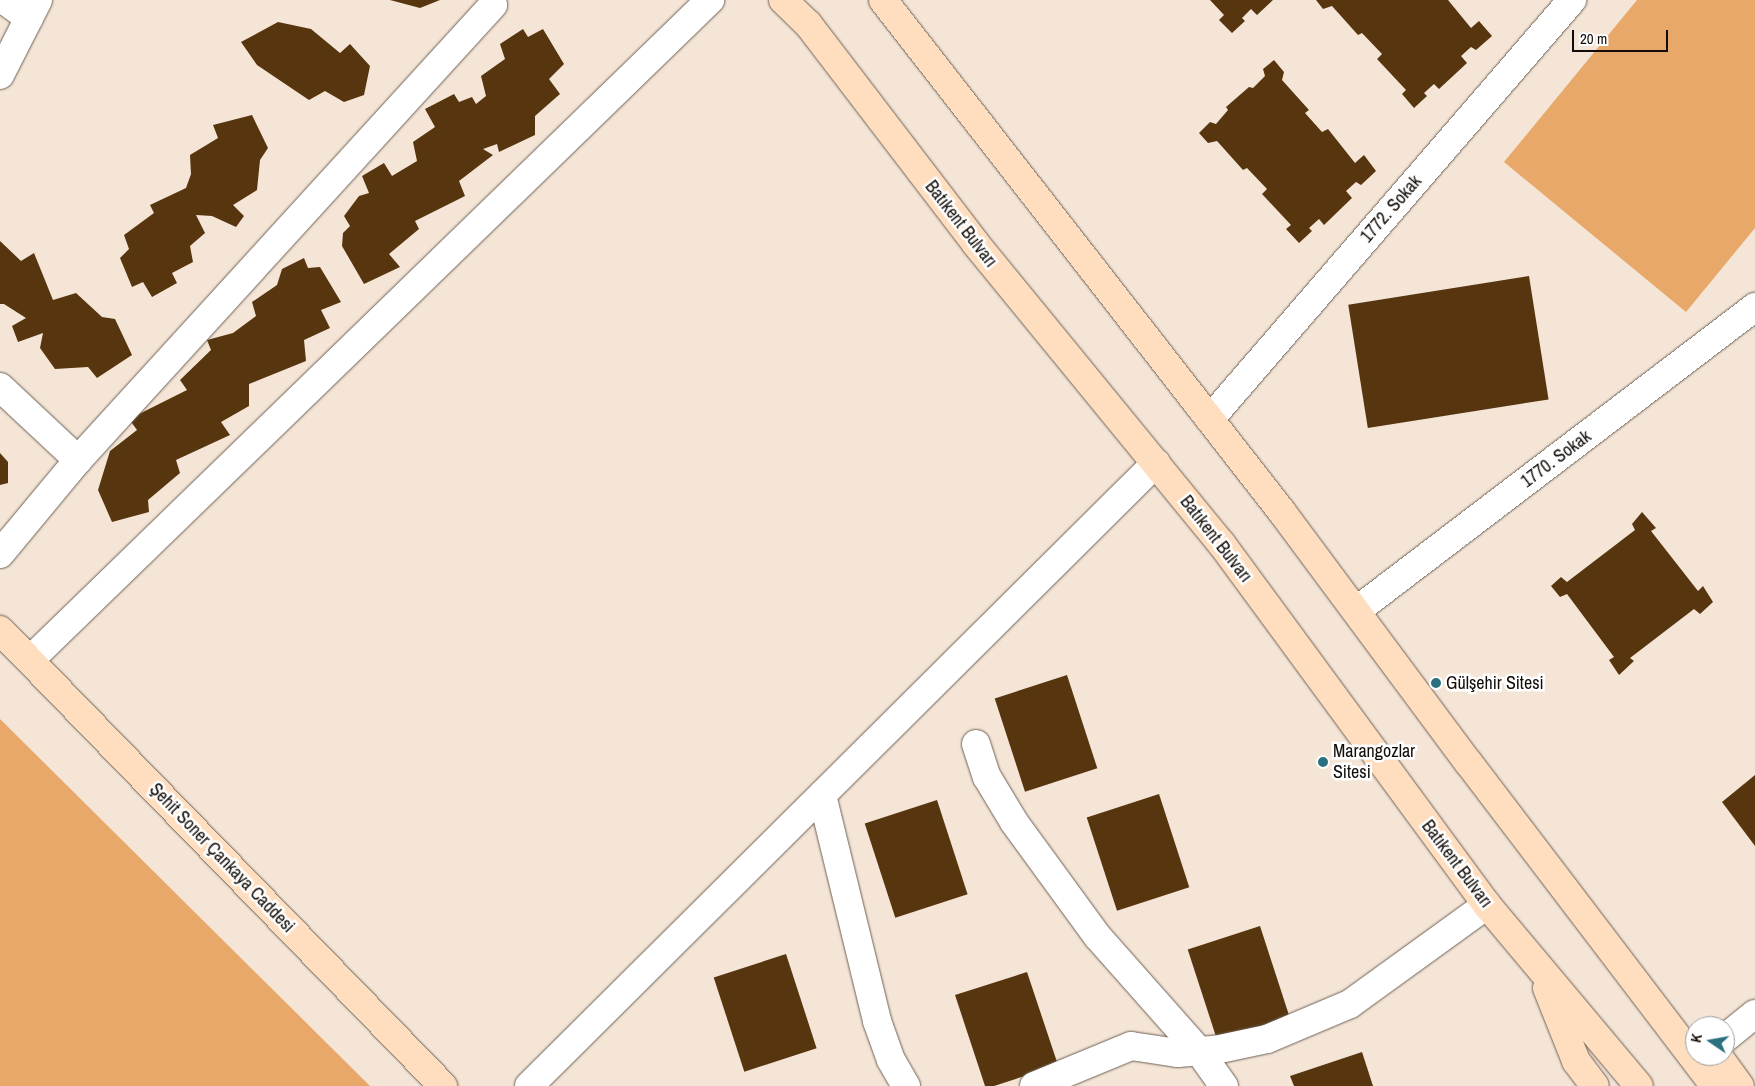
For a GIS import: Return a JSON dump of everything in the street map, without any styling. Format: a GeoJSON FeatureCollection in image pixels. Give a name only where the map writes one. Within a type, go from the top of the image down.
{"type":"FeatureCollection","features":[{"type":"Feature","properties":{"kind":"main road","name":"Batıkent Bulvarı"},"geometry":{"type":"LineString","coordinates":[[783,0],[808,24],[976,244],[1221,543],[1487,905],[1639,1086]]}},
{"type":"Feature","properties":{"kind":"main road"},"geometry":{"type":"LineString","coordinates":[[883,0],[1210,419],[1716,1086]]}},
{"type":"Feature","properties":{"kind":"main road","name":"Şehit Soner Çankaya Caddesi"},"geometry":{"type":"LineString","coordinates":[[0,630],[443,1086]]}},
{"type":"Feature","properties":{"kind":"main road"},"geometry":{"type":"LineString","coordinates":[[1538,966],[1576,1061],[1595,1086]]}},
{"type":"Feature","properties":{"kind":"main road"},"geometry":{"type":"LineString","coordinates":[[1654,1006],[1675,1008],[1685,1019]]}},
{"type":"Feature","properties":{"kind":"main road"},"geometry":{"type":"LineString","coordinates":[[1725,1066],[1740,1086]]}},
{"type":"Feature","properties":{"kind":"street"},"geometry":{"type":"LineString","coordinates":[[0,75],[34,9],[4,0]]}},
{"type":"Feature","properties":{"kind":"street"},"geometry":{"type":"LineString","coordinates":[[30,660],[710,0]]}},
{"type":"Feature","properties":{"kind":"street","name":"1772. Sokak"},"geometry":{"type":"LineString","coordinates":[[1210,419],[1572,0]]}},
{"type":"Feature","properties":{"kind":"street"},"geometry":{"type":"LineString","coordinates":[[0,554],[78,460],[493,5]]}},
{"type":"Feature","properties":{"kind":"street","name":"1770. Sokak"},"geometry":{"type":"LineString","coordinates":[[1356,611],[1755,307]]}},
{"type":"Feature","properties":{"kind":"street"},"geometry":{"type":"LineString","coordinates":[[0,387],[78,460]]}},
{"type":"Feature","properties":{"kind":"street"},"geometry":{"type":"LineString","coordinates":[[530,1086],[1156,463]]}},
{"type":"Feature","properties":{"kind":"street"},"geometry":{"type":"LineString","coordinates":[[976,744],[987,777],[1014,822],[1092,930],[1199,1051],[1224,1086]]}},
{"type":"Feature","properties":{"kind":"street"},"geometry":{"type":"LineString","coordinates":[[822,795],[877,1020],[891,1060],[906,1086]]}},
{"type":"Feature","properties":{"kind":"street"},"geometry":{"type":"LineString","coordinates":[[1034,1086],[1131,1046],[1178,1053],[1199,1051],[1267,1038],[1350,1004],[1487,905]]}},
{"type":"Feature","properties":{"kind":"street"},"geometry":{"type":"LineString","coordinates":[[1735,1030],[1755,1014]]}},
{"type":"Feature","properties":{"kind":"shaded area"},"geometry":{"type":"Polygon","coordinates":[[[1637,0],[1755,0],[1755,228],[1686,312],[1504,162],[1637,0]]]}},
{"type":"Feature","properties":{"kind":"shaded area"},"geometry":{"type":"Polygon","coordinates":[[[0,719],[370,1086],[0,1086],[0,719]]]}},
{"type":"Feature","properties":{"kind":"building"},"geometry":{"type":"Polygon","coordinates":[[[390,0],[440,0],[420,8],[390,0]]]}},
{"type":"Feature","properties":{"kind":"building"},"geometry":{"type":"Polygon","coordinates":[[[1210,0],[1273,0],[1257,15],[1251,9],[1242,18],[1245,21],[1232,33],[1219,20],[1224,15],[1210,0]]]}},
{"type":"Feature","properties":{"kind":"building"},"geometry":{"type":"Polygon","coordinates":[[[1316,0],[1448,0],[1471,28],[1479,21],[1492,36],[1476,50],[1471,47],[1461,56],[1467,63],[1439,89],[1434,84],[1424,93],[1427,96],[1414,108],[1402,94],[1406,90],[1377,59],[1382,54],[1362,33],[1358,35],[1332,6],[1323,9],[1316,0]]]}},
{"type":"Feature","properties":{"kind":"building"},"geometry":{"type":"Polygon","coordinates":[[[278,22],[311,29],[340,53],[350,44],[370,66],[364,95],[344,102],[325,91],[309,100],[257,65],[241,42],[278,22]]]}},
{"type":"Feature","properties":{"kind":"building"},"geometry":{"type":"Polygon","coordinates":[[[523,29],[528,37],[543,29],[564,64],[549,79],[560,94],[535,116],[535,135],[499,152],[497,144],[483,149],[493,155],[459,181],[465,196],[415,221],[419,229],[389,254],[400,267],[364,284],[342,246],[343,233],[350,226],[344,216],[359,196],[369,193],[362,176],[384,163],[392,176],[417,161],[413,142],[435,127],[425,109],[454,94],[459,102],[472,97],[476,104],[486,96],[481,76],[505,59],[500,44],[523,29]]]}},
{"type":"Feature","properties":{"kind":"building"},"geometry":{"type":"Polygon","coordinates":[[[1274,60],[1284,72],[1282,80],[1309,110],[1305,113],[1322,132],[1328,129],[1355,163],[1364,155],[1376,171],[1361,185],[1356,182],[1346,191],[1352,198],[1324,225],[1319,219],[1309,228],[1312,231],[1299,243],[1286,229],[1291,225],[1262,194],[1267,189],[1247,168],[1243,170],[1217,141],[1208,143],[1199,133],[1210,122],[1216,124],[1228,110],[1226,107],[1249,87],[1253,88],[1265,76],[1263,69],[1274,60]]]}},
{"type":"Feature","properties":{"kind":"building"},"geometry":{"type":"Polygon","coordinates":[[[252,115],[268,148],[260,160],[257,190],[233,205],[244,216],[236,227],[212,216],[196,215],[205,233],[190,246],[193,262],[172,273],[177,283],[152,297],[143,282],[132,287],[120,258],[129,249],[124,235],[154,213],[150,205],[186,188],[191,174],[190,155],[218,138],[213,125],[252,115]]]}},
{"type":"Feature","properties":{"kind":"building"},"geometry":{"type":"Polygon","coordinates":[[[0,241],[21,261],[34,253],[53,300],[76,293],[102,317],[115,319],[132,355],[97,378],[88,367],[55,369],[40,348],[43,333],[18,342],[12,326],[26,318],[4,304],[0,304],[0,241]]]}},
{"type":"Feature","properties":{"kind":"building"},"geometry":{"type":"Polygon","coordinates":[[[304,258],[308,268],[320,267],[341,302],[321,310],[330,328],[304,340],[306,361],[249,384],[249,406],[221,422],[230,435],[176,460],[180,473],[148,500],[149,512],[112,522],[98,490],[110,451],[137,430],[129,419],[187,390],[180,380],[211,350],[207,340],[233,333],[256,316],[252,302],[277,285],[282,269],[304,258]]]}},
{"type":"Feature","properties":{"kind":"building"},"geometry":{"type":"Polygon","coordinates":[[[1529,276],[1549,399],[1368,428],[1348,305],[1529,276]]]}},
{"type":"Feature","properties":{"kind":"building"},"geometry":{"type":"Polygon","coordinates":[[[0,453],[8,462],[8,483],[0,485],[0,453]]]}},
{"type":"Feature","properties":{"kind":"building"},"geometry":{"type":"Polygon","coordinates":[[[1642,512],[1656,528],[1651,531],[1698,591],[1703,586],[1713,602],[1700,614],[1694,609],[1630,658],[1634,661],[1619,675],[1609,660],[1614,657],[1567,594],[1560,597],[1551,586],[1561,577],[1567,582],[1635,530],[1632,524],[1642,512]]]}},
{"type":"Feature","properties":{"kind":"building"},"geometry":{"type":"Polygon","coordinates":[[[1067,675],[1097,768],[1025,792],[995,698],[1067,675]]]}},
{"type":"Feature","properties":{"kind":"building"},"geometry":{"type":"Polygon","coordinates":[[[1755,775],[1755,846],[1722,802],[1755,775]]]}},
{"type":"Feature","properties":{"kind":"building"},"geometry":{"type":"Polygon","coordinates":[[[1159,794],[1189,887],[1117,911],[1087,817],[1159,794]]]}},
{"type":"Feature","properties":{"kind":"building"},"geometry":{"type":"Polygon","coordinates":[[[937,800],[968,894],[895,918],[865,823],[937,800]]]}},
{"type":"Feature","properties":{"kind":"building"},"geometry":{"type":"Polygon","coordinates":[[[1260,926],[1291,1020],[1218,1044],[1188,949],[1260,926]]]}},
{"type":"Feature","properties":{"kind":"building"},"geometry":{"type":"Polygon","coordinates":[[[786,954],[817,1048],[744,1072],[714,977],[786,954]]]}},
{"type":"Feature","properties":{"kind":"building"},"geometry":{"type":"Polygon","coordinates":[[[1027,972],[1058,1065],[994,1086],[985,1086],[955,995],[1027,972]]]}},
{"type":"Feature","properties":{"kind":"building"},"geometry":{"type":"Polygon","coordinates":[[[1362,1052],[1373,1086],[1294,1086],[1290,1076],[1362,1052]]]}},
{"type":"Feature","properties":{"kind":"place","name":"Gülşehir Sitesi"},"geometry":{"type":"Point","coordinates":[1436,683]}},
{"type":"Feature","properties":{"kind":"place","name":"Marangozlar Sitesi"},"geometry":{"type":"Point","coordinates":[1323,762]}}]}
